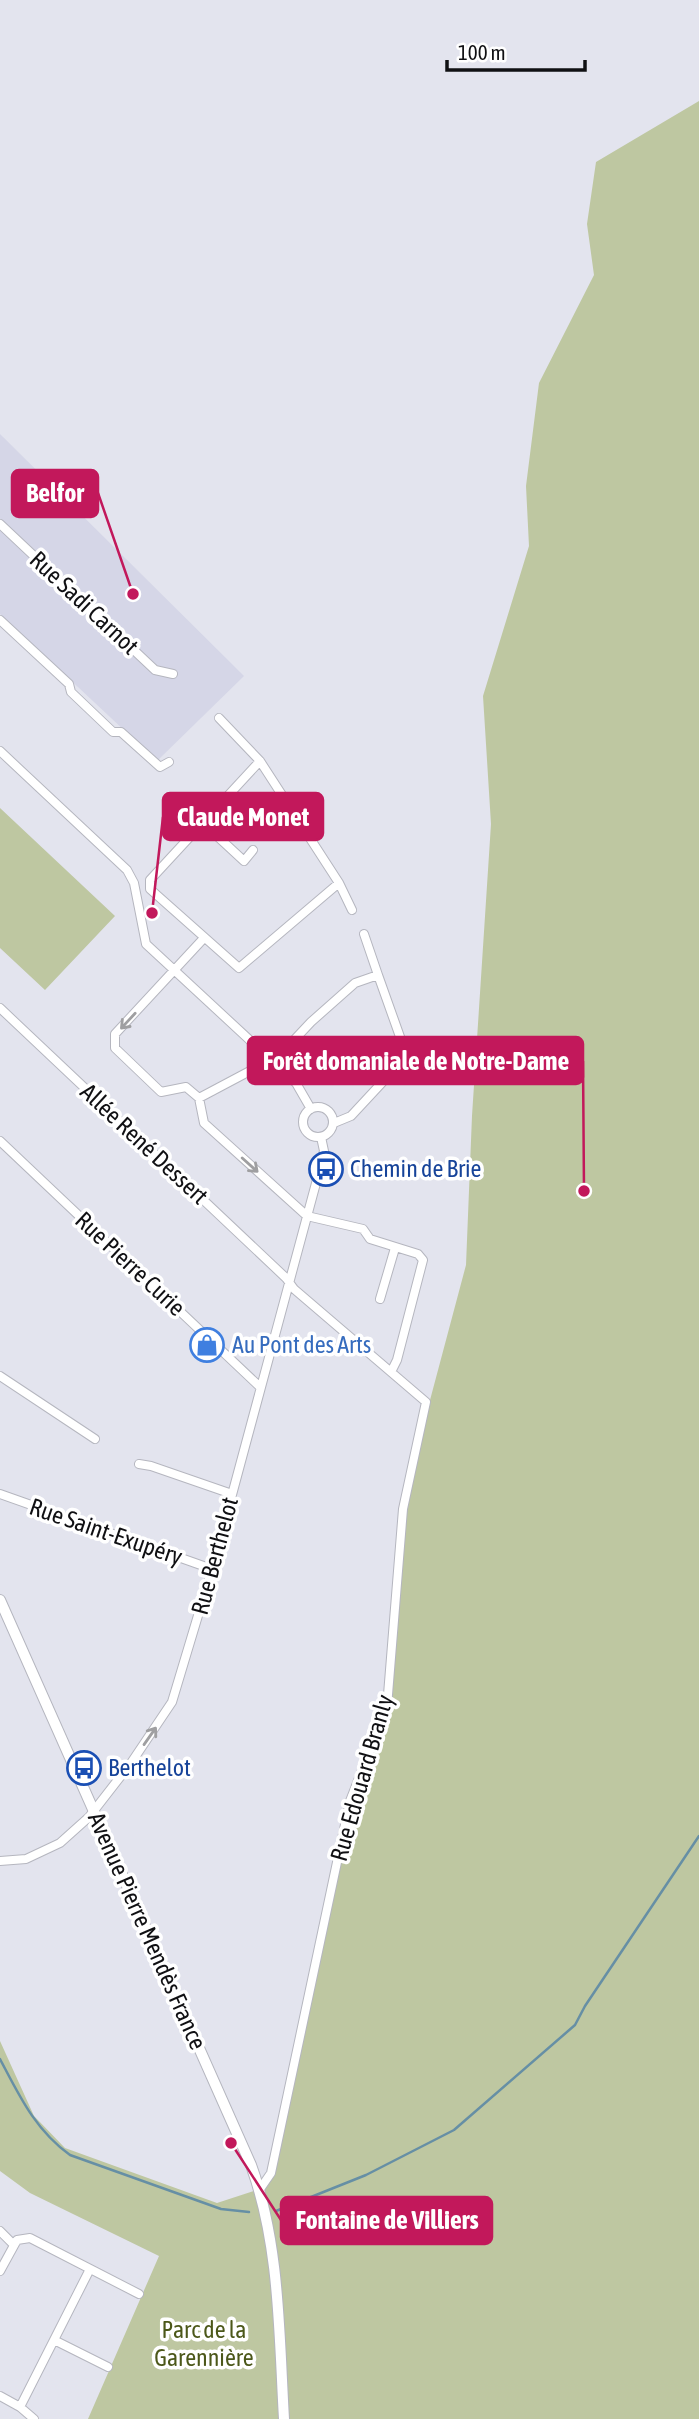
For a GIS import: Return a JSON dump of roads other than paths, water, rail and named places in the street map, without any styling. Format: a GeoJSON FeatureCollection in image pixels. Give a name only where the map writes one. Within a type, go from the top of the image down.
{"type":"FeatureCollection","features":[{"type":"Feature","properties":{"kind":"main road","name":"Avenue Pierre Mendès France"},"geometry":{"type":"LineString","coordinates":[[2,1608],[260,2189],[274,2261],[284,2419]]}},
{"type":"Feature","properties":{"kind":"street","name":"Rue Sadi Carnot"},"geometry":{"type":"LineString","coordinates":[[0,524],[155,670],[173,674]]}},
{"type":"Feature","properties":{"kind":"street"},"geometry":{"type":"LineString","coordinates":[[0,620],[69,684],[71,692],[113,732],[121,732],[160,767],[169,762]]}},
{"type":"Feature","properties":{"kind":"street"},"geometry":{"type":"LineString","coordinates":[[219,718],[260,761],[339,883],[352,910]]}},
{"type":"Feature","properties":{"kind":"street"},"geometry":{"type":"LineString","coordinates":[[0,751],[127,870],[134,883],[146,944],[296,1083],[312,1109]]}},
{"type":"Feature","properties":{"kind":"street"},"geometry":{"type":"LineString","coordinates":[[260,761],[150,880],[150,889],[239,968],[339,883]]}},
{"type":"Feature","properties":{"kind":"street"},"geometry":{"type":"LineString","coordinates":[[203,823],[244,861],[253,850]]}},
{"type":"Feature","properties":{"kind":"street"},"geometry":{"type":"LineString","coordinates":[[334,1123],[330,1113],[321,1107],[312,1109],[303,1120],[305,1129],[312,1136],[321,1137],[330,1132],[334,1123],[351,1116],[404,1059],[404,1048],[364,934]]}},
{"type":"Feature","properties":{"kind":"street"},"geometry":{"type":"LineString","coordinates":[[204,938],[115,1034],[115,1048],[161,1092],[186,1087],[199,1098],[204,1123],[307,1216],[363,1229],[370,1240],[418,1254],[423,1259],[397,1360],[391,1372]]}},
{"type":"Feature","properties":{"kind":"street"},"geometry":{"type":"LineString","coordinates":[[199,1098],[280,1055],[311,1022],[355,983],[378,975]]}},
{"type":"Feature","properties":{"kind":"street","name":"Allée René Dessert"},"geometry":{"type":"LineString","coordinates":[[0,1008],[289,1280],[294,1289],[426,1402]]}},
{"type":"Feature","properties":{"kind":"street","name":"Rue Berthelot"},"geometry":{"type":"LineString","coordinates":[[0,1861],[26,1859],[60,1843],[94,1811],[131,1763],[172,1702],[212,1569],[307,1216],[324,1151],[321,1137]]}},
{"type":"Feature","properties":{"kind":"street","name":"Rue Pierre Curie"},"geometry":{"type":"LineString","coordinates":[[0,1141],[260,1387]]}},
{"type":"Feature","properties":{"kind":"street"},"geometry":{"type":"LineString","coordinates":[[380,1299],[395,1248]]}},
{"type":"Feature","properties":{"kind":"street"},"geometry":{"type":"LineString","coordinates":[[0,1376],[95,1439]]}},
{"type":"Feature","properties":{"kind":"street","name":"Rue Edouard Branly"},"geometry":{"type":"LineString","coordinates":[[260,2189],[271,2173],[350,1801],[387,1707],[403,1509],[426,1402]]}},
{"type":"Feature","properties":{"kind":"street"},"geometry":{"type":"LineString","coordinates":[[139,1464],[232,1494]]}},
{"type":"Feature","properties":{"kind":"street","name":"Rue Saint-Exupéry"},"geometry":{"type":"LineString","coordinates":[[0,1494],[212,1569]]}},
{"type":"Feature","properties":{"kind":"street"},"geometry":{"type":"LineString","coordinates":[[0,2231],[14,2245]]}},
{"type":"Feature","properties":{"kind":"street"},"geometry":{"type":"LineString","coordinates":[[0,2271],[17,2240],[30,2238],[139,2294]]}},
{"type":"Feature","properties":{"kind":"street"},"geometry":{"type":"LineString","coordinates":[[20,2407],[90,2269]]}},
{"type":"Feature","properties":{"kind":"street"},"geometry":{"type":"LineString","coordinates":[[54,2340],[108,2367]]}},
{"type":"Feature","properties":{"kind":"street"},"geometry":{"type":"LineString","coordinates":[[0,2396],[34,2419]]}},
{"type":"Feature","properties":{"kind":"waterway"},"geometry":{"type":"LineString","coordinates":[[276,2211],[366,2175],[454,2130],[575,2025],[699,1836]]}},
{"type":"Feature","properties":{"kind":"waterway"},"geometry":{"type":"LineString","coordinates":[[0,2059],[37,2123],[70,2155],[221,2209],[249,2212]]}},
{"type":"Feature","properties":{"kind":"place","name":"Belfor"},"geometry":{"type":"Point","coordinates":[133,594]}},
{"type":"Feature","properties":{"kind":"place","name":"Claude Monet"},"geometry":{"type":"Point","coordinates":[152,913]}},
{"type":"Feature","properties":{"kind":"place","name":"Chemin de Brie"},"geometry":{"type":"Point","coordinates":[326,1169]}},
{"type":"Feature","properties":{"kind":"place","name":"Forêt domaniale de Notre-Dame"},"geometry":{"type":"Point","coordinates":[584,1191]}},
{"type":"Feature","properties":{"kind":"place","name":"Au Pont des Arts"},"geometry":{"type":"Point","coordinates":[207,1345]}},
{"type":"Feature","properties":{"kind":"place","name":"Berthelot"},"geometry":{"type":"Point","coordinates":[84,1768]}},
{"type":"Feature","properties":{"kind":"place","name":"Fontaine de Villiers"},"geometry":{"type":"Point","coordinates":[231,2143]}},
{"type":"Feature","properties":{"kind":"park label","name":"Parc de la Garennière"},"geometry":{"type":"Point","coordinates":[204,2344]}}]}
